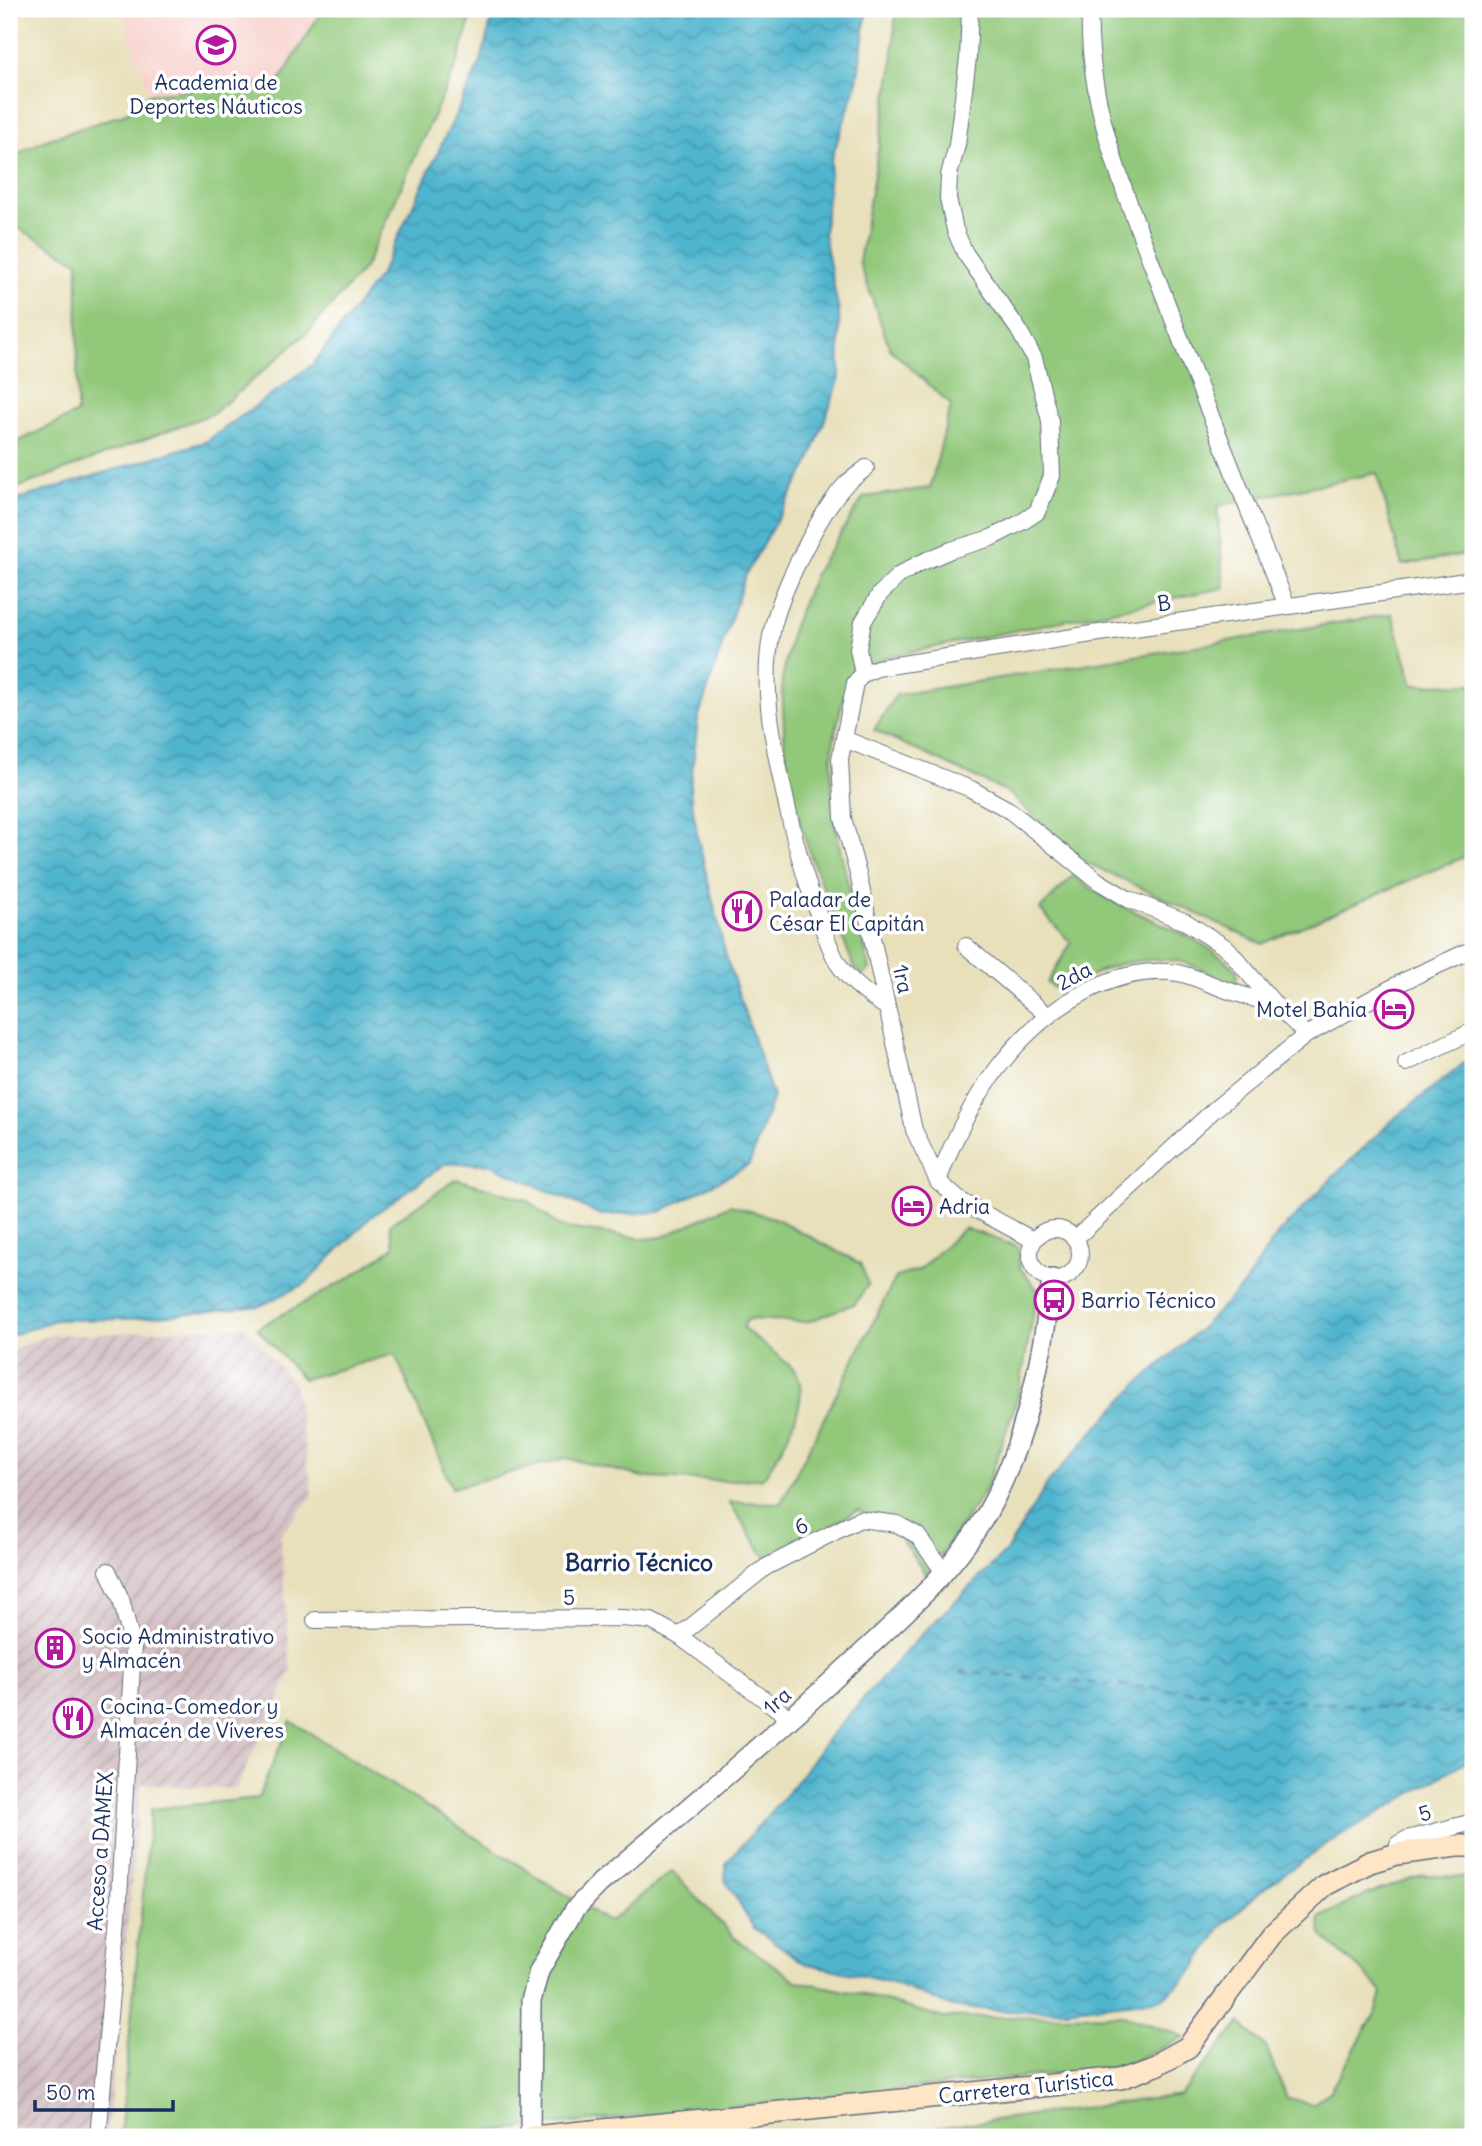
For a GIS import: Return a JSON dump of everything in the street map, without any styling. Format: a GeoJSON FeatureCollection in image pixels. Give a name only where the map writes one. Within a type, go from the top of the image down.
{"type":"FeatureCollection","features":[{"type":"Feature","properties":{"kind":"main road","name":"Carretera Turística"},"geometry":{"type":"LineString","coordinates":[[531,2137],[1121,2078],[1154,2066],[1188,2047],[1272,1934],[1325,1885],[1370,1862],[1397,1854],[1473,1846]]}},
{"type":"Feature","properties":{"kind":"street"},"geometry":{"type":"LineString","coordinates":[[863,674],[858,649],[863,622],[880,594],[898,576],[918,564],[951,550],[991,538],[1022,523],[1037,512],[1052,476],[1049,421],[1034,358],[1018,329],[965,253],[955,230],[948,198],[949,175],[957,145],[968,58],[970,9]]}},
{"type":"Feature","properties":{"kind":"street"},"geometry":{"type":"LineString","coordinates":[[1090,9],[1091,61],[1097,102],[1118,173],[1287,606]]}},
{"type":"Feature","properties":{"kind":"street"},"geometry":{"type":"LineString","coordinates":[[866,468],[846,485],[826,512],[803,553],[784,596],[772,629],[768,664],[768,705],[791,828],[825,933],[839,965],[867,994],[886,1007]]}},
{"type":"Feature","properties":{"kind":"street","name":"B"},"geometry":{"type":"LineString","coordinates":[[863,674],[877,668],[1473,580]]}},
{"type":"Feature","properties":{"kind":"street","name":"1ra"},"geometry":{"type":"LineString","coordinates":[[863,674],[855,683],[852,694],[840,759],[843,818],[859,878],[914,1130],[938,1181],[959,1200],[1033,1240]]}},
{"type":"Feature","properties":{"kind":"street"},"geometry":{"type":"LineString","coordinates":[[844,739],[971,789],[1009,810],[1098,881],[1128,899],[1186,922],[1228,949],[1277,1007]]}},
{"type":"Feature","properties":{"kind":"street"},"geometry":{"type":"LineString","coordinates":[[965,946],[1047,1015]]}},
{"type":"Feature","properties":{"kind":"street"},"geometry":{"type":"LineString","coordinates":[[1076,1238],[1215,1109],[1306,1035],[1404,981],[1473,949]]}},
{"type":"Feature","properties":{"kind":"street","name":"2da"},"geometry":{"type":"LineString","coordinates":[[938,1181],[959,1130],[980,1091],[1012,1051],[1047,1015],[1075,997],[1112,979],[1142,972],[1180,974],[1277,1007],[1306,1035]]}},
{"type":"Feature","properties":{"kind":"street"},"geometry":{"type":"LineString","coordinates":[[1406,1063],[1473,1031]]}},
{"type":"Feature","properties":{"kind":"street"},"geometry":{"type":"LineString","coordinates":[[1059,1228],[1076,1238],[1081,1257],[1078,1267],[1071,1274],[1052,1279],[1042,1276],[1035,1269],[1030,1260],[1030,1250],[1033,1240],[1040,1233],[1059,1228]]}},
{"type":"Feature","properties":{"kind":"street","name":"1ra"},"geometry":{"type":"LineString","coordinates":[[531,2137],[531,2001],[539,1971],[554,1942],[575,1909],[600,1883],[791,1719],[905,1614],[966,1545],[987,1513],[1007,1474],[1044,1344],[1052,1279]]}},
{"type":"Feature","properties":{"kind":"street","name":"6"},"geometry":{"type":"LineString","coordinates":[[679,1636],[766,1567],[860,1519],[897,1524],[917,1535],[944,1572]]}},
{"type":"Feature","properties":{"kind":"street","name":"Acceso a DAMEX"},"geometry":{"type":"LineString","coordinates":[[98,2137],[118,1916],[133,1647],[121,1598],[108,1571]]}},
{"type":"Feature","properties":{"kind":"street","name":"5"},"geometry":{"type":"LineString","coordinates":[[315,1620],[623,1618],[651,1621],[679,1636],[791,1719]]}},
{"type":"Feature","properties":{"kind":"street","name":"5"},"geometry":{"type":"LineString","coordinates":[[1397,1854],[1398,1844],[1407,1839],[1473,1822]]}},
{"type":"Feature","properties":{"kind":"shaded area","name":"Academia de Deportes Náuticos"},"geometry":{"type":"Polygon","coordinates":[[[121,9],[319,9],[279,82],[149,94],[121,9]]]}},
{"type":"Feature","properties":{"kind":"shaded area"},"geometry":{"type":"Polygon","coordinates":[[[244,1326],[294,1384],[313,1495],[280,1535],[291,1672],[236,1789],[141,1784],[107,2133],[9,2128],[9,1356],[18,1347],[51,1335],[244,1326]]]}},
{"type":"Feature","properties":{"kind":"green space"},"geometry":{"type":"Polygon","coordinates":[[[323,9],[473,9],[459,59],[365,267],[308,332],[214,413],[9,491],[9,446],[77,413],[78,262],[9,223],[9,158],[43,141],[127,113],[149,94],[279,82],[323,9]]]}},
{"type":"Feature","properties":{"kind":"green space"},"geometry":{"type":"Polygon","coordinates":[[[896,9],[1473,9],[1473,553],[1402,565],[1377,473],[1217,506],[1224,588],[886,657],[848,678],[833,747],[831,773],[842,858],[870,969],[863,976],[855,969],[813,863],[797,813],[785,753],[782,680],[792,629],[815,573],[864,497],[930,488],[951,405],[890,349],[859,262],[892,69],[896,9]]]}},
{"type":"Feature","properties":{"kind":"green space"},"geometry":{"type":"Polygon","coordinates":[[[1392,614],[1413,685],[1473,684],[1473,853],[1262,944],[1081,860],[1009,793],[874,730],[896,695],[1392,614]]]}},
{"type":"Feature","properties":{"kind":"green space"},"geometry":{"type":"Polygon","coordinates":[[[1073,876],[1122,906],[1206,946],[1237,970],[1237,979],[1233,984],[1189,964],[1143,960],[1108,968],[1060,992],[1047,983],[1071,943],[1040,909],[1073,876]]]}},
{"type":"Feature","properties":{"kind":"green space"},"geometry":{"type":"Polygon","coordinates":[[[457,1179],[527,1200],[555,1223],[566,1228],[647,1239],[663,1237],[730,1205],[777,1219],[861,1264],[868,1285],[854,1304],[807,1322],[748,1319],[743,1327],[793,1369],[799,1380],[801,1394],[793,1425],[763,1478],[726,1481],[646,1478],[566,1458],[452,1488],[395,1354],[303,1379],[257,1328],[348,1279],[394,1247],[390,1224],[457,1179]]]}},
{"type":"Feature","properties":{"kind":"green space"},"geometry":{"type":"Polygon","coordinates":[[[964,1228],[1018,1247],[1020,1268],[1038,1290],[1018,1396],[986,1489],[926,1575],[899,1536],[858,1510],[769,1563],[729,1502],[781,1503],[896,1277],[919,1270],[964,1228]]]}},
{"type":"Feature","properties":{"kind":"green space"},"geometry":{"type":"Polygon","coordinates":[[[291,1721],[609,1922],[672,1871],[736,1939],[797,1981],[861,1994],[944,2018],[1123,2015],[1185,2037],[1121,2067],[493,2131],[314,2137],[120,2137],[151,1809],[258,1798],[291,1721]]]}},
{"type":"Feature","properties":{"kind":"green space"},"geometry":{"type":"Polygon","coordinates":[[[1424,1875],[1473,1878],[1473,2137],[868,2137],[1180,2095],[1240,2023],[1266,2047],[1287,2098],[1313,2104],[1330,2091],[1377,2010],[1382,1993],[1372,1980],[1321,1935],[1319,1918],[1365,1895],[1424,1875]]]}},
{"type":"Feature","properties":{"kind":"water"},"geometry":{"type":"Polygon","coordinates":[[[494,9],[867,9],[857,83],[831,160],[824,234],[839,313],[840,378],[809,463],[745,576],[698,719],[690,790],[698,839],[726,956],[773,1097],[749,1165],[660,1212],[601,1215],[489,1164],[445,1164],[371,1217],[305,1284],[260,1306],[131,1319],[55,1320],[9,1336],[9,502],[207,441],[313,364],[381,273],[481,61],[494,9]]]}},
{"type":"Feature","properties":{"kind":"water"},"geometry":{"type":"Polygon","coordinates":[[[1473,1056],[1473,1757],[1328,1843],[1263,1889],[1222,1926],[1191,1973],[1162,1999],[1065,2010],[1007,2011],[953,2007],[889,1982],[804,1963],[753,1927],[725,1880],[726,1863],[795,1784],[824,1743],[920,1636],[1007,1550],[1048,1483],[1090,1435],[1138,1384],[1198,1331],[1241,1288],[1277,1235],[1396,1117],[1473,1056]]]}},
{"type":"Feature","properties":{"kind":"ferry route"},"geometry":{"type":"LineString","coordinates":[[960,1672],[1473,1715]]}},
{"type":"Feature","properties":{"kind":"place","name":"Academia de Deportes Náuticos"},"geometry":{"type":"Point","coordinates":[216,45]}},
{"type":"Feature","properties":{"kind":"place","name":"Paladar de César El Capitán"},"geometry":{"type":"Point","coordinates":[742,911]}},
{"type":"Feature","properties":{"kind":"place","name":"Motel Bahía"},"geometry":{"type":"Point","coordinates":[1394,1009]}},
{"type":"Feature","properties":{"kind":"place","name":"Adria"},"geometry":{"type":"Point","coordinates":[912,1206]}},
{"type":"Feature","properties":{"kind":"place","name":"Barrio Técnico"},"geometry":{"type":"Point","coordinates":[1054,1300]}},
{"type":"Feature","properties":{"kind":"place","name":"Socio Administrativo y Almacén"},"geometry":{"type":"Point","coordinates":[55,1648]}},
{"type":"Feature","properties":{"kind":"place","name":"Cocina-Comedor y Almacén de Víveres"},"geometry":{"type":"Point","coordinates":[73,1718]}},
{"type":"Feature","properties":{"kind":"district","name":"Barrio Técnico"},"geometry":{"type":"Point","coordinates":[639,1562]}}]}
